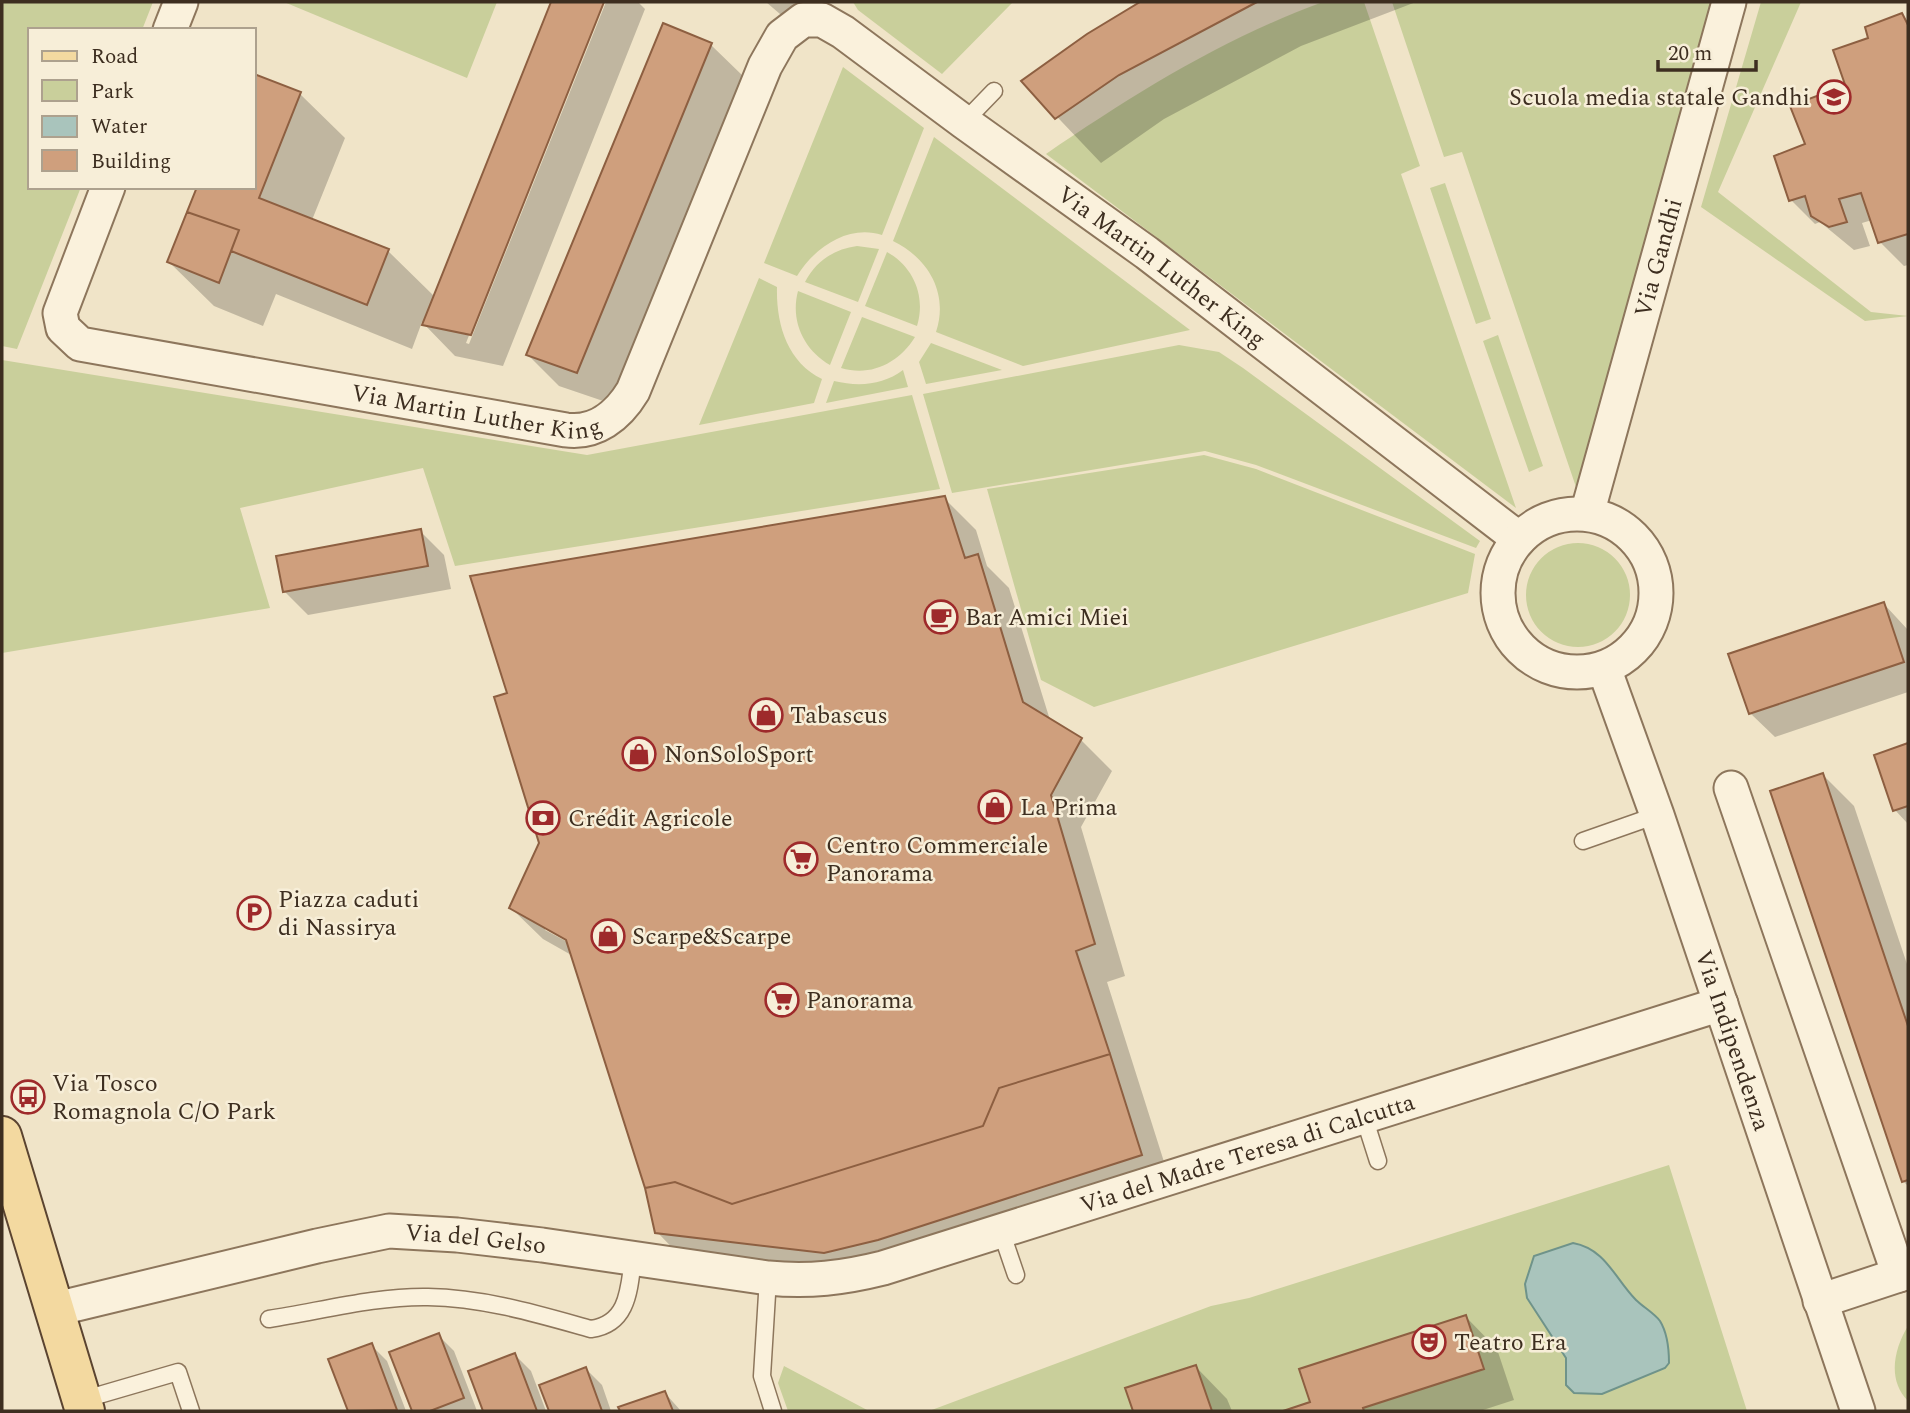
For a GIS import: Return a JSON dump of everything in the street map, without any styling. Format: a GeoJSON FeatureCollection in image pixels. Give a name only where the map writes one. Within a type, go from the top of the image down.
{"type":"FeatureCollection","features":[{"type":"Feature","properties":{"kind":"main road"},"geometry":{"type":"LineString","coordinates":[[2,1136],[83,1405]]}},
{"type":"Feature","properties":{"kind":"street"},"geometry":{"type":"LineString","coordinates":[[171,28],[181,2]]}},
{"type":"Feature","properties":{"kind":"street","name":"Via Gandhi"},"geometry":{"type":"LineString","coordinates":[[1587,514],[1729,2]]}},
{"type":"Feature","properties":{"kind":"street","name":"Via Martin Luther King"},"geometry":{"type":"LineString","coordinates":[[107,189],[60,313],[63,328],[80,344],[194,367],[566,430],[589,429],[611,418],[633,391],[765,66],[782,36],[804,13],[843,32],[1147,253],[1519,539]]}},
{"type":"Feature","properties":{"kind":"street"},"geometry":{"type":"LineString","coordinates":[[1587,514],[1609,520],[1633,537],[1647,555],[1655,578],[1656,603],[1644,637],[1628,654],[1604,668],[1582,673],[1558,670],[1534,660],[1515,643],[1501,617],[1498,589],[1504,562],[1519,539],[1535,526],[1555,517],[1587,514]]}},
{"type":"Feature","properties":{"kind":"street","name":"Via Indipendenza"},"geometry":{"type":"LineString","coordinates":[[1604,668],[1657,815],[1858,1411]]}},
{"type":"Feature","properties":{"kind":"street"},"geometry":{"type":"LineString","coordinates":[[1731,788],[1903,1274],[1819,1301]]}},
{"type":"Feature","properties":{"kind":"street","name":"Via del Madre Teresa di Calcutta"},"geometry":{"type":"LineString","coordinates":[[768,1278],[813,1281],[856,1275],[1721,1004]]}},
{"type":"Feature","properties":{"kind":"street","name":"Via del Gelso"},"geometry":{"type":"LineString","coordinates":[[56,1309],[317,1245],[389,1231],[457,1235],[768,1278]]}},
{"type":"Feature","properties":{"kind":"lane"},"geometry":{"type":"LineString","coordinates":[[964,122],[994,92]]}},
{"type":"Feature","properties":{"kind":"lane"},"geometry":{"type":"LineString","coordinates":[[1583,841],[1657,815]]}},
{"type":"Feature","properties":{"kind":"lane"},"geometry":{"type":"LineString","coordinates":[[1364,1117],[1377,1161]]}},
{"type":"Feature","properties":{"kind":"lane"},"geometry":{"type":"LineString","coordinates":[[1001,1231],[1016,1275]]}},
{"type":"Feature","properties":{"kind":"lane"},"geometry":{"type":"LineString","coordinates":[[269,1319],[378,1301],[426,1297],[502,1304],[590,1329],[599,1328],[613,1321],[623,1311],[633,1259]]}},
{"type":"Feature","properties":{"kind":"lane"},"geometry":{"type":"LineString","coordinates":[[768,1278],[762,1376],[773,1411]]}},
{"type":"Feature","properties":{"kind":"lane"},"geometry":{"type":"LineString","coordinates":[[83,1405],[178,1372],[191,1411]]}},
{"type":"Feature","properties":{"kind":"green space"},"geometry":{"type":"Polygon","coordinates":[[[2,2],[153,2],[143,28],[28,28],[28,189],[80,189],[17,349],[2,346],[2,2]]]}},
{"type":"Feature","properties":{"kind":"green space"},"geometry":{"type":"Polygon","coordinates":[[[284,2],[497,2],[467,78],[284,2]]]}},
{"type":"Feature","properties":{"kind":"green space"},"geometry":{"type":"Polygon","coordinates":[[[853,2],[1013,2],[942,74],[858,10],[853,2]]]}},
{"type":"Feature","properties":{"kind":"green space"},"geometry":{"type":"Polygon","coordinates":[[[1323,2],[1364,2],[1420,166],[1401,174],[1516,508],[1046,154],[1180,69],[1249,33],[1323,2]]]}},
{"type":"Feature","properties":{"kind":"green space"},"geometry":{"type":"Polygon","coordinates":[[[1392,2],[1715,2],[1576,487],[1462,152],[1444,157],[1392,2]]]}},
{"type":"Feature","properties":{"kind":"green space"},"geometry":{"type":"Polygon","coordinates":[[[1761,2],[1801,2],[1718,192],[1871,312],[1908,316],[1865,321],[1701,207],[1761,2]]]}},
{"type":"Feature","properties":{"kind":"green space"},"geometry":{"type":"Polygon","coordinates":[[[843,67],[924,128],[882,235],[857,233],[833,241],[813,256],[797,276],[764,263],[843,67]]]}},
{"type":"Feature","properties":{"kind":"green space"},"geometry":{"type":"Polygon","coordinates":[[[934,137],[1190,330],[1023,366],[936,332],[940,304],[933,278],[916,257],[893,241],[934,137]]]}},
{"type":"Feature","properties":{"kind":"green space"},"geometry":{"type":"Polygon","coordinates":[[[1445,183],[1491,319],[1476,324],[1430,188],[1445,183]]]}},
{"type":"Feature","properties":{"kind":"green space"},"geometry":{"type":"Polygon","coordinates":[[[857,246],[879,249],[858,302],[805,282],[826,257],[857,246]]]}},
{"type":"Feature","properties":{"kind":"green space"},"geometry":{"type":"Polygon","coordinates":[[[887,252],[904,266],[916,284],[920,304],[917,326],[865,306],[887,252]]]}},
{"type":"Feature","properties":{"kind":"green space"},"geometry":{"type":"Polygon","coordinates":[[[759,278],[777,287],[782,328],[792,352],[810,372],[822,379],[814,403],[699,425],[759,278]]]}},
{"type":"Feature","properties":{"kind":"green space"},"geometry":{"type":"Polygon","coordinates":[[[798,291],[851,312],[830,365],[813,351],[801,334],[796,313],[798,291]]]}},
{"type":"Feature","properties":{"kind":"green space"},"geometry":{"type":"Polygon","coordinates":[[[862,317],[915,337],[901,354],[883,366],[863,371],[841,368],[862,317]]]}},
{"type":"Feature","properties":{"kind":"green space"},"geometry":{"type":"Polygon","coordinates":[[[1498,335],[1543,466],[1529,472],[1483,341],[1498,335]]]}},
{"type":"Feature","properties":{"kind":"green space"},"geometry":{"type":"Polygon","coordinates":[[[931,343],[1002,370],[926,384],[919,362],[931,343]]]}},
{"type":"Feature","properties":{"kind":"green space"},"geometry":{"type":"Polygon","coordinates":[[[1179,345],[1219,352],[1243,368],[1480,541],[1476,548],[1256,465],[1205,451],[952,493],[923,394],[1179,345]]]}},
{"type":"Feature","properties":{"kind":"green space"},"geometry":{"type":"Polygon","coordinates":[[[2,360],[587,455],[912,395],[940,489],[455,566],[423,468],[240,508],[270,608],[2,653],[2,360]]]}},
{"type":"Feature","properties":{"kind":"green space"},"geometry":{"type":"Polygon","coordinates":[[[903,370],[908,387],[826,403],[834,381],[853,384],[879,382],[903,370]]]}},
{"type":"Feature","properties":{"kind":"green space"},"geometry":{"type":"Polygon","coordinates":[[[1204,455],[1256,469],[1475,554],[1468,593],[1094,707],[1041,680],[987,489],[1204,455]]]}},
{"type":"Feature","properties":{"kind":"green space"},"geometry":{"type":"Polygon","coordinates":[[[1578,543],[1598,547],[1615,558],[1626,575],[1630,595],[1626,615],[1615,632],[1598,643],[1578,647],[1558,643],[1541,632],[1530,615],[1526,595],[1530,575],[1541,558],[1558,547],[1578,543]]]}},
{"type":"Feature","properties":{"kind":"green space"},"geometry":{"type":"Polygon","coordinates":[[[1669,1165],[1747,1411],[929,1411],[1211,1306],[1249,1298],[1669,1165]]]}},
{"type":"Feature","properties":{"kind":"green space"},"geometry":{"type":"Polygon","coordinates":[[[1908,1326],[1908,1401],[1897,1384],[1895,1364],[1899,1344],[1908,1326]]]}},
{"type":"Feature","properties":{"kind":"green space"},"geometry":{"type":"Polygon","coordinates":[[[784,1366],[869,1411],[788,1411],[778,1383],[784,1366]]]}},
{"type":"Feature","properties":{"kind":"water"},"geometry":{"type":"Polygon","coordinates":[[[1573,1243],[1594,1251],[1602,1258],[1636,1300],[1660,1321],[1668,1347],[1669,1363],[1665,1368],[1602,1394],[1574,1393],[1566,1385],[1566,1358],[1527,1298],[1525,1284],[1534,1256],[1573,1243]]]}},
{"type":"Feature","properties":{"kind":"building"},"geometry":{"type":"Polygon","coordinates":[[[551,2],[604,2],[471,335],[422,325],[551,2]]]}},
{"type":"Feature","properties":{"kind":"building"},"geometry":{"type":"Polygon","coordinates":[[[1140,2],[1257,2],[1119,75],[1055,119],[1021,81],[1087,34],[1140,2]]]}},
{"type":"Feature","properties":{"kind":"building"},"geometry":{"type":"Polygon","coordinates":[[[1902,13],[1908,25],[1908,234],[1878,243],[1861,193],[1839,199],[1847,222],[1829,227],[1811,216],[1805,196],[1789,201],[1774,156],[1805,144],[1790,106],[1830,91],[1834,101],[1849,96],[1833,50],[1868,38],[1865,27],[1902,13]]]}},
{"type":"Feature","properties":{"kind":"building"},"geometry":{"type":"Polygon","coordinates":[[[663,23],[712,43],[577,373],[526,355],[663,23]]]}},
{"type":"Feature","properties":{"kind":"building"},"geometry":{"type":"Polygon","coordinates":[[[256,75],[301,92],[259,198],[389,249],[367,305],[231,251],[239,230],[187,212],[196,189],[256,189],[256,75]]]}},
{"type":"Feature","properties":{"kind":"building"},"geometry":{"type":"Polygon","coordinates":[[[187,212],[239,230],[219,283],[167,262],[187,212]]]}},
{"type":"Feature","properties":{"kind":"building","name":"Centro Commerciale Panorama"},"geometry":{"type":"Polygon","coordinates":[[[945,496],[965,558],[978,554],[1023,702],[1082,738],[1051,795],[1095,944],[1076,951],[1110,1054],[999,1088],[983,1126],[732,1204],[675,1182],[645,1188],[566,940],[509,908],[539,843],[494,697],[507,693],[470,576],[945,496]]]}},
{"type":"Feature","properties":{"kind":"building"},"geometry":{"type":"Polygon","coordinates":[[[421,529],[428,566],[283,592],[276,556],[421,529]]]}},
{"type":"Feature","properties":{"kind":"building"},"geometry":{"type":"Polygon","coordinates":[[[1884,602],[1904,662],[1749,714],[1728,654],[1884,602]]]}},
{"type":"Feature","properties":{"kind":"building"},"geometry":{"type":"Polygon","coordinates":[[[1908,743],[1908,806],[1893,811],[1874,755],[1908,743]]]}},
{"type":"Feature","properties":{"kind":"building"},"geometry":{"type":"Polygon","coordinates":[[[1823,773],[1908,1026],[1908,1180],[1902,1182],[1770,791],[1823,773]]]}},
{"type":"Feature","properties":{"kind":"building"},"geometry":{"type":"Polygon","coordinates":[[[1110,1054],[1142,1155],[878,1240],[824,1253],[655,1233],[645,1188],[675,1182],[732,1204],[983,1126],[999,1088],[1110,1054]]]}},
{"type":"Feature","properties":{"kind":"building","name":"Teatro Era"},"geometry":{"type":"Polygon","coordinates":[[[1466,1315],[1484,1369],[1363,1408],[1364,1411],[1283,1411],[1310,1402],[1299,1369],[1466,1315]]]}},
{"type":"Feature","properties":{"kind":"building"},"geometry":{"type":"Polygon","coordinates":[[[439,1333],[464,1398],[430,1411],[412,1411],[389,1352],[439,1333]]]}},
{"type":"Feature","properties":{"kind":"building"},"geometry":{"type":"Polygon","coordinates":[[[372,1343],[397,1410],[348,1411],[328,1359],[372,1343]]]}},
{"type":"Feature","properties":{"kind":"building"},"geometry":{"type":"Polygon","coordinates":[[[515,1353],[537,1411],[483,1411],[468,1371],[515,1353]]]}},
{"type":"Feature","properties":{"kind":"building"},"geometry":{"type":"Polygon","coordinates":[[[1196,1365],[1212,1411],[1133,1411],[1125,1388],[1196,1365]]]}},
{"type":"Feature","properties":{"kind":"building"},"geometry":{"type":"Polygon","coordinates":[[[586,1367],[602,1411],[549,1411],[539,1385],[586,1367]]]}},
{"type":"Feature","properties":{"kind":"building"},"geometry":{"type":"Polygon","coordinates":[[[665,1391],[673,1411],[620,1411],[618,1407],[665,1391]]]}},
{"type":"Feature","properties":{"kind":"place","name":"Scuola media statale Gandhi"},"geometry":{"type":"Point","coordinates":[1834,97]}},
{"type":"Feature","properties":{"kind":"place","name":"Bar Amici Miei"},"geometry":{"type":"Point","coordinates":[941,617]}},
{"type":"Feature","properties":{"kind":"place","name":"Tabascus"},"geometry":{"type":"Point","coordinates":[766,715]}},
{"type":"Feature","properties":{"kind":"place","name":"NonSoloSport"},"geometry":{"type":"Point","coordinates":[639,754]}},
{"type":"Feature","properties":{"kind":"place","name":"La Prima"},"geometry":{"type":"Point","coordinates":[995,807]}},
{"type":"Feature","properties":{"kind":"place","name":"Crédit Agricole"},"geometry":{"type":"Point","coordinates":[543,818]}},
{"type":"Feature","properties":{"kind":"place","name":"Centro Commerciale Panorama"},"geometry":{"type":"Point","coordinates":[801,859]}},
{"type":"Feature","properties":{"kind":"place","name":"Piazza caduti di Nassirya"},"geometry":{"type":"Point","coordinates":[254,913]}},
{"type":"Feature","properties":{"kind":"place","name":"Scarpe&Scarpe"},"geometry":{"type":"Point","coordinates":[608,936]}},
{"type":"Feature","properties":{"kind":"place","name":"Panorama"},"geometry":{"type":"Point","coordinates":[782,1000]}},
{"type":"Feature","properties":{"kind":"place","name":"Via Tosco Romagnola C/O Park"},"geometry":{"type":"Point","coordinates":[28,1097]}},
{"type":"Feature","properties":{"kind":"place","name":"Teatro Era"},"geometry":{"type":"Point","coordinates":[1429,1342]}}]}
